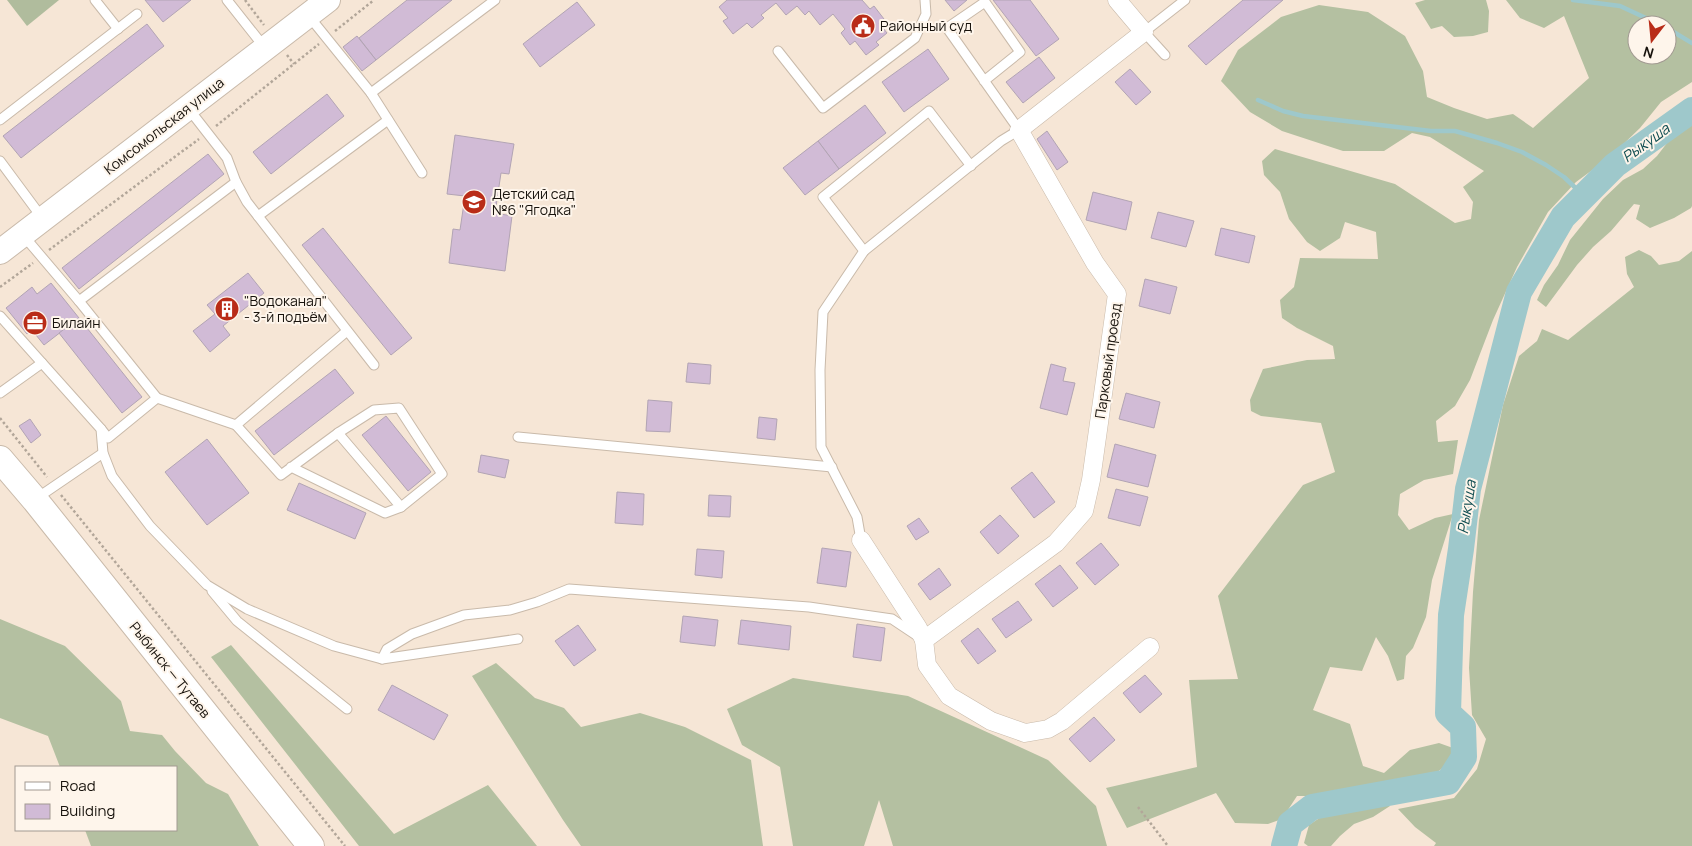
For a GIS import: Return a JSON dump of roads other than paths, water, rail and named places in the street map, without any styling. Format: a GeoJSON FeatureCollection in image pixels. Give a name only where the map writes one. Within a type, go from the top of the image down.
{"type":"FeatureCollection","features":[{"type":"Feature","properties":{"kind":"main road","name":"Комсомольская улица"},"geometry":{"type":"LineString","coordinates":[[0,252],[328,0]]}},
{"type":"Feature","properties":{"kind":"main road"},"geometry":{"type":"LineString","coordinates":[[0,451],[40,493]]}},
{"type":"Feature","properties":{"kind":"main road"},"geometry":{"type":"LineString","coordinates":[[0,459],[40,493]]}},
{"type":"Feature","properties":{"kind":"main road","name":"Рыбинск — Тутаев"},"geometry":{"type":"LineString","coordinates":[[40,493],[311,846]]}},
{"type":"Feature","properties":{"kind":"street"},"geometry":{"type":"LineString","coordinates":[[1019,130],[1144,32],[1117,0]]}},
{"type":"Feature","properties":{"kind":"street","name":"Парковый проезд"},"geometry":{"type":"LineString","coordinates":[[924,640],[1056,543],[1084,511],[1091,480],[1117,294],[1095,263],[1019,130]]}},
{"type":"Feature","properties":{"kind":"street"},"geometry":{"type":"LineString","coordinates":[[861,540],[918,628],[924,640],[927,665],[949,696],[991,722],[1025,733],[1048,729],[1062,721],[1150,647]]}},
{"type":"Feature","properties":{"kind":"lane"},"geometry":{"type":"LineString","coordinates":[[95,0],[118,29]]}},
{"type":"Feature","properties":{"kind":"lane"},"geometry":{"type":"LineString","coordinates":[[227,0],[235,4],[265,48]]}},
{"type":"Feature","properties":{"kind":"lane"},"geometry":{"type":"LineString","coordinates":[[371,93],[495,0]]}},
{"type":"Feature","properties":{"kind":"lane"},"geometry":{"type":"LineString","coordinates":[[778,51],[823,108],[915,38],[926,14],[925,0]]}},
{"type":"Feature","properties":{"kind":"lane"},"geometry":{"type":"LineString","coordinates":[[1165,55],[1144,32],[1185,0]]}},
{"type":"Feature","properties":{"kind":"lane"},"geometry":{"type":"LineString","coordinates":[[861,540],[857,518],[821,447],[820,370],[823,312],[864,251],[1001,141],[1019,130],[984,81],[947,28],[985,2],[1020,52],[984,81]]}},
{"type":"Feature","properties":{"kind":"lane"},"geometry":{"type":"LineString","coordinates":[[0,120],[136,14]]}},
{"type":"Feature","properties":{"kind":"lane"},"geometry":{"type":"LineString","coordinates":[[308,15],[371,93],[422,172]]}},
{"type":"Feature","properties":{"kind":"lane"},"geometry":{"type":"LineString","coordinates":[[188,108],[227,158],[236,182],[247,202],[374,365]]}},
{"type":"Feature","properties":{"kind":"lane"},"geometry":{"type":"LineString","coordinates":[[864,251],[823,197],[929,111],[971,166]]}},
{"type":"Feature","properties":{"kind":"lane"},"geometry":{"type":"LineString","coordinates":[[258,216],[388,120]]}},
{"type":"Feature","properties":{"kind":"lane"},"geometry":{"type":"LineString","coordinates":[[0,161],[43,219]]}},
{"type":"Feature","properties":{"kind":"lane"},"geometry":{"type":"LineString","coordinates":[[79,301],[236,182]]}},
{"type":"Feature","properties":{"kind":"lane"},"geometry":{"type":"LineString","coordinates":[[23,235],[157,398],[236,425],[281,475],[291,467],[338,433],[374,410],[399,408],[442,474],[401,507],[385,513],[291,467]]}},
{"type":"Feature","properties":{"kind":"lane"},"geometry":{"type":"LineString","coordinates":[[0,316],[108,438],[157,398]]}},
{"type":"Feature","properties":{"kind":"lane"},"geometry":{"type":"LineString","coordinates":[[236,425],[347,331]]}},
{"type":"Feature","properties":{"kind":"lane"},"geometry":{"type":"LineString","coordinates":[[0,393],[42,364]]}},
{"type":"Feature","properties":{"kind":"lane"},"geometry":{"type":"LineString","coordinates":[[101,429],[103,453],[112,476],[150,526],[207,585],[238,621],[347,709]]}},
{"type":"Feature","properties":{"kind":"lane"},"geometry":{"type":"LineString","coordinates":[[338,433],[401,507]]}},
{"type":"Feature","properties":{"kind":"lane"},"geometry":{"type":"LineString","coordinates":[[518,438],[832,467]]}},
{"type":"Feature","properties":{"kind":"lane"},"geometry":{"type":"LineString","coordinates":[[40,493],[103,453]]}},
{"type":"Feature","properties":{"kind":"lane"},"geometry":{"type":"LineString","coordinates":[[207,585],[247,609],[334,646],[382,659],[518,639]]}},
{"type":"Feature","properties":{"kind":"lane"},"geometry":{"type":"LineString","coordinates":[[382,659],[387,649],[412,634],[464,615],[510,610],[537,602],[569,589],[809,607],[837,611],[892,619],[924,640]]}},
{"type":"Feature","properties":{"kind":"waterway"},"geometry":{"type":"LineString","coordinates":[[1573,0],[1620,6],[1639,15]]}},
{"type":"Feature","properties":{"kind":"waterway"},"geometry":{"type":"LineString","coordinates":[[1677,34],[1692,43]]}},
{"type":"Feature","properties":{"kind":"waterway"},"geometry":{"type":"LineString","coordinates":[[1258,100],[1283,111],[1303,116],[1431,131],[1455,131],[1497,143],[1522,152],[1546,165],[1564,177],[1584,196]]}},
{"type":"Feature","properties":{"kind":"waterway","name":"Рыкуша"},"geometry":{"type":"LineString","coordinates":[[1284,846],[1290,824],[1312,807],[1448,782],[1464,757],[1463,727],[1448,713],[1451,615],[1468,489],[1519,292],[1563,217],[1615,165],[1692,110]]}},
{"type":"Feature","properties":{"kind":"place","name":"Районный суд"},"geometry":{"type":"Point","coordinates":[863,26]}},
{"type":"Feature","properties":{"kind":"place","name":"Детский сад №6 \"Ягодка\""},"geometry":{"type":"Point","coordinates":[474,202]}},
{"type":"Feature","properties":{"kind":"place","name":"\"Водоканал\" - 3-й подъём"},"geometry":{"type":"Point","coordinates":[227,309]}},
{"type":"Feature","properties":{"kind":"place","name":"Билайн"},"geometry":{"type":"Point","coordinates":[35,323]}}]}
